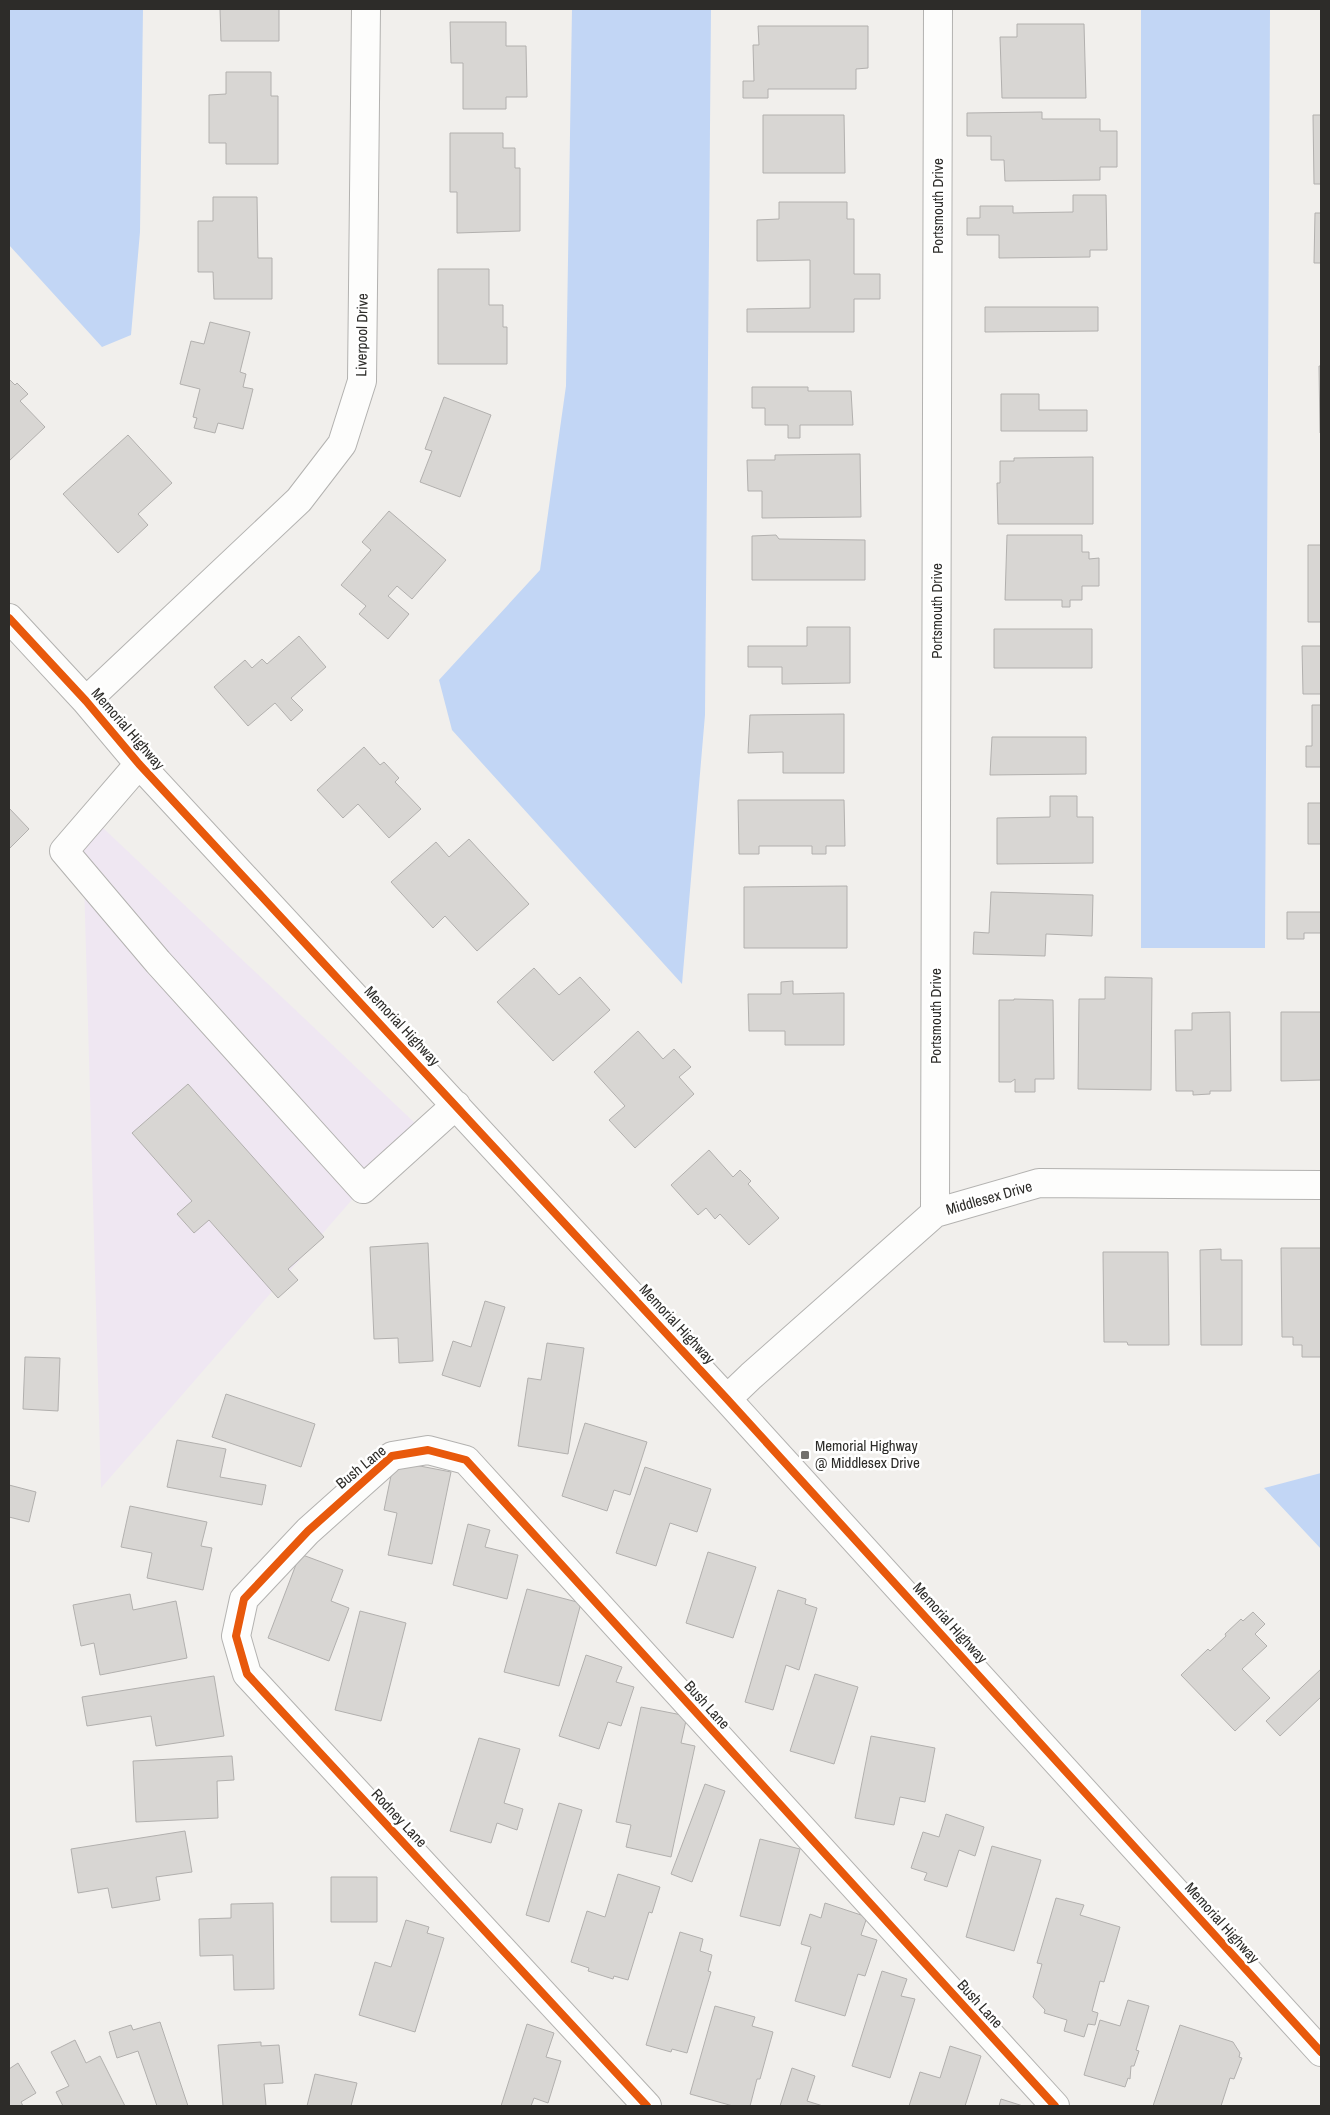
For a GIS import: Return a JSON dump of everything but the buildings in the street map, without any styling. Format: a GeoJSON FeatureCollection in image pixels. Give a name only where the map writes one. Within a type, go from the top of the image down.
{"type":"FeatureCollection","features":[{"type":"Feature","properties":{"kind":"street","name":"Liverpool Drive"},"geometry":{"type":"LineString","coordinates":[[86,701],[299,500],[342,444],[362,381],[366,9]]}},
{"type":"Feature","properties":{"kind":"street","name":"Portsmouth Drive"},"geometry":{"type":"LineString","coordinates":[[935,1213],[938,9]]}},
{"type":"Feature","properties":{"kind":"street","name":"Memorial Highway"},"geometry":{"type":"LineString","coordinates":[[9,618],[86,701],[139,764],[727,1400],[1321,2052]]}},
{"type":"Feature","properties":{"kind":"street"},"geometry":{"type":"LineString","coordinates":[[139,764],[64,851],[158,962],[363,1189],[456,1105]]}},
{"type":"Feature","properties":{"kind":"street","name":"Middlesex Drive"},"geometry":{"type":"LineString","coordinates":[[727,1400],[750,1376],[935,1213],[1038,1183],[1321,1185]]}},
{"type":"Feature","properties":{"kind":"street","name":"Bush Lane"},"geometry":{"type":"LineString","coordinates":[[308,1531],[392,1456],[428,1450],[466,1460],[1055,2106]]}},
{"type":"Feature","properties":{"kind":"street","name":"Rodney Lane"},"geometry":{"type":"LineString","coordinates":[[308,1531],[244,1599],[236,1636],[247,1674],[646,2106]]}},
{"type":"Feature","properties":{"kind":"shaded area"},"geometry":{"type":"Polygon","coordinates":[[[82,808],[417,1125],[101,1488],[82,808]]]}},
{"type":"Feature","properties":{"kind":"water"},"geometry":{"type":"Polygon","coordinates":[[[9,9],[143,9],[140,232],[131,335],[102,347],[9,245],[9,9]]]}},
{"type":"Feature","properties":{"kind":"water"},"geometry":{"type":"Polygon","coordinates":[[[572,9],[711,9],[705,715],[682,984],[452,730],[439,680],[540,570],[566,386],[572,9]]]}},
{"type":"Feature","properties":{"kind":"water"},"geometry":{"type":"Polygon","coordinates":[[[1141,9],[1270,9],[1265,948],[1141,948],[1141,9]]]}},
{"type":"Feature","properties":{"kind":"water"},"geometry":{"type":"Polygon","coordinates":[[[1321,1473],[1321,1549],[1264,1488],[1321,1473]]]}},
{"type":"Feature","properties":{"kind":"cycle path"},"geometry":{"type":"LineString","coordinates":[[9,618],[86,701],[139,764],[727,1399],[1321,2052]]}},
{"type":"Feature","properties":{"kind":"cycle path"},"geometry":{"type":"LineString","coordinates":[[647,2106],[247,1674],[236,1636],[244,1599],[308,1531],[392,1456],[428,1450],[466,1460],[1055,2106]]}},
{"type":"Feature","properties":{"kind":"place","name":"Memorial Highway @ Middlesex Drive"},"geometry":{"type":"Point","coordinates":[805,1455]}}]}
